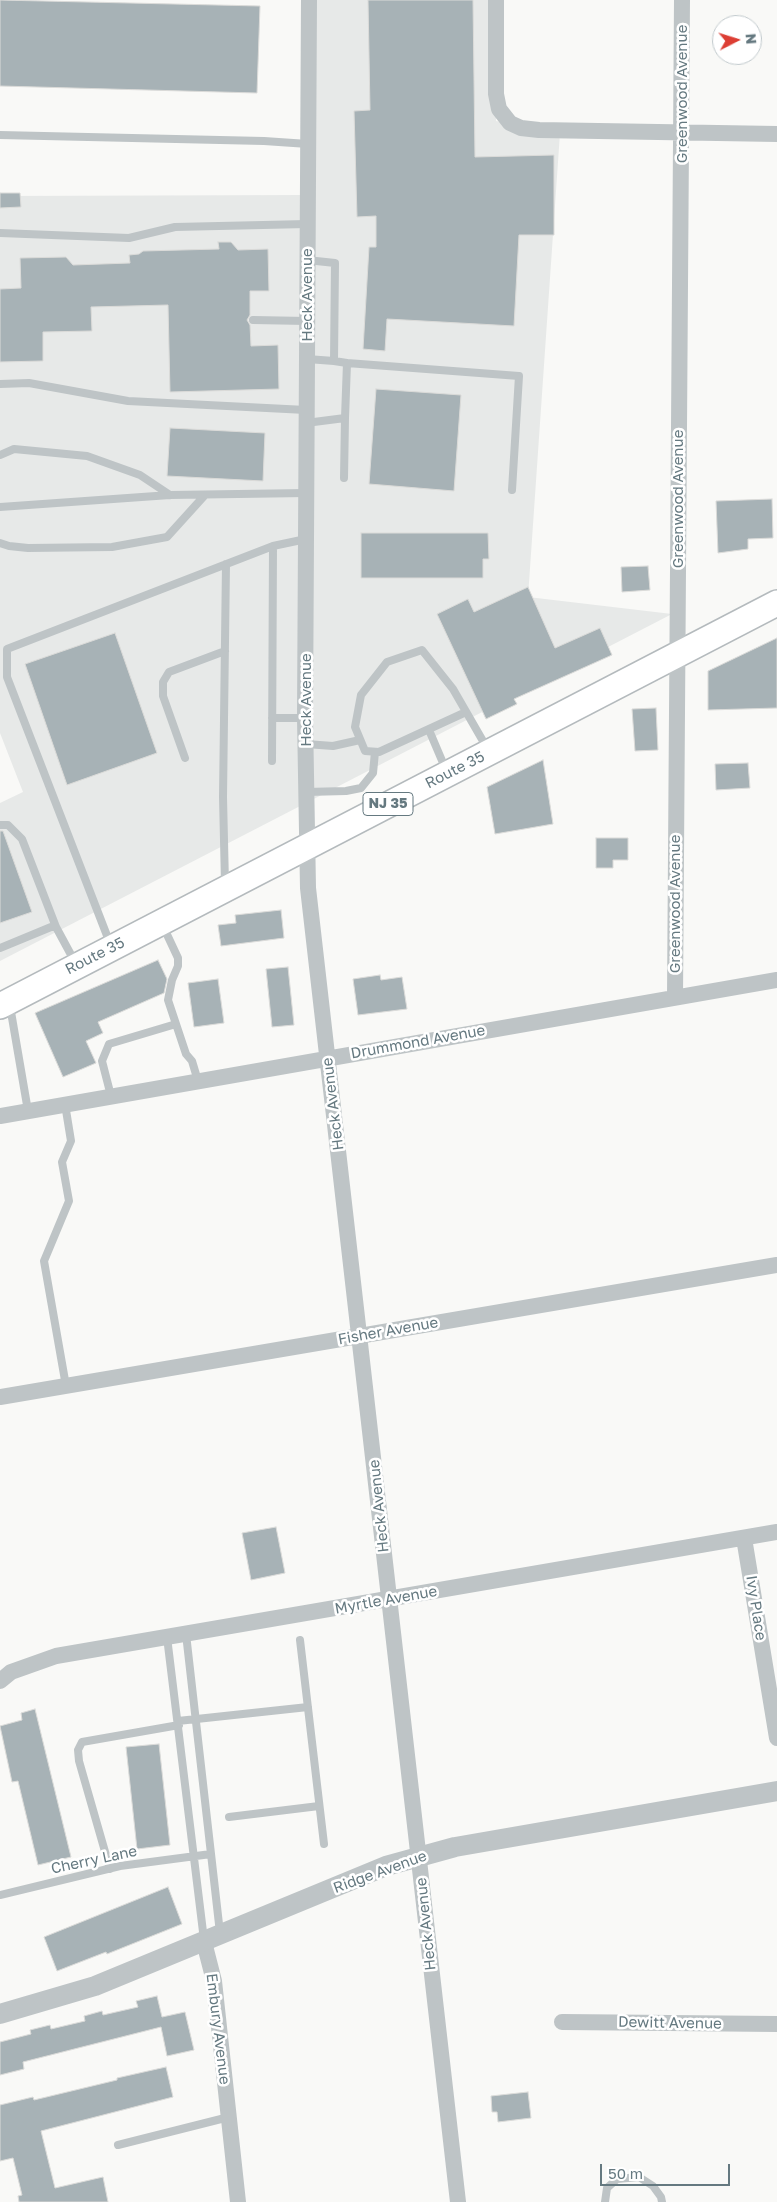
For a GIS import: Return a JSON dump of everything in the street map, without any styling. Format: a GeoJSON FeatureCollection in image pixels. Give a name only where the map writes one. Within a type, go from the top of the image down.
{"type":"FeatureCollection","features":[{"type":"Feature","properties":{"kind":"main road","name":"Route 35"},"geometry":{"type":"LineString","coordinates":[[4,1004],[777,603]]}},
{"type":"Feature","properties":{"kind":"street","name":"Heck Avenue"},"geometry":{"type":"LineString","coordinates":[[309,0],[306,416],[306,792],[308,888],[458,2202]]}},
{"type":"Feature","properties":{"kind":"street"},"geometry":{"type":"LineString","coordinates":[[496,0],[496,94],[499,109],[510,123],[521,128],[539,130],[777,134]]}},
{"type":"Feature","properties":{"kind":"street","name":"Greenwood Avenue"},"geometry":{"type":"LineString","coordinates":[[675,997],[682,0]]}},
{"type":"Feature","properties":{"kind":"street","name":"Drummond Avenue"},"geometry":{"type":"LineString","coordinates":[[0,1116],[777,980]]}},
{"type":"Feature","properties":{"kind":"street","name":"Fisher Avenue"},"geometry":{"type":"LineString","coordinates":[[0,1397],[777,1265]]}},
{"type":"Feature","properties":{"kind":"street","name":"Myrtle Avenue"},"geometry":{"type":"LineString","coordinates":[[0,1681],[11,1672],[56,1656],[777,1532]]}},
{"type":"Feature","properties":{"kind":"street","name":"Ivy Place"},"geometry":{"type":"LineString","coordinates":[[744,1538],[777,1738]]}},
{"type":"Feature","properties":{"kind":"street","name":"Ridge Avenue"},"geometry":{"type":"LineString","coordinates":[[0,2014],[95,1986],[386,1866],[455,1847],[777,1791]]}},
{"type":"Feature","properties":{"kind":"street","name":"Embury Avenue"},"geometry":{"type":"LineString","coordinates":[[212,1938],[214,1981],[238,2202]]}},
{"type":"Feature","properties":{"kind":"street","name":"Dewitt Avenue"},"geometry":{"type":"LineString","coordinates":[[562,2022],[777,2024]]}},
{"type":"Feature","properties":{"kind":"lane"},"geometry":{"type":"LineString","coordinates":[[0,135],[264,141],[308,144]]}},
{"type":"Feature","properties":{"kind":"lane"},"geometry":{"type":"LineString","coordinates":[[0,234],[129,238],[175,227],[307,224]]}},
{"type":"Feature","properties":{"kind":"lane"},"geometry":{"type":"LineString","coordinates":[[307,260],[335,263],[334,361]]}},
{"type":"Feature","properties":{"kind":"lane"},"geometry":{"type":"LineString","coordinates":[[253,320],[307,321]]}},
{"type":"Feature","properties":{"kind":"lane"},"geometry":{"type":"LineString","coordinates":[[307,359],[519,376],[512,490]]}},
{"type":"Feature","properties":{"kind":"lane"},"geometry":{"type":"LineString","coordinates":[[344,478],[347,362]]}},
{"type":"Feature","properties":{"kind":"lane"},"geometry":{"type":"LineString","coordinates":[[0,384],[29,383],[128,401],[345,418]]}},
{"type":"Feature","properties":{"kind":"lane"},"geometry":{"type":"LineString","coordinates":[[0,455],[14,449],[86,456],[140,475],[170,495]]}},
{"type":"Feature","properties":{"kind":"lane"},"geometry":{"type":"LineString","coordinates":[[0,507],[170,495],[306,493]]}},
{"type":"Feature","properties":{"kind":"lane"},"geometry":{"type":"LineString","coordinates":[[0,543],[28,548],[112,547],[166,537],[204,495]]}},
{"type":"Feature","properties":{"kind":"lane"},"geometry":{"type":"LineString","coordinates":[[111,948],[7,677],[7,649],[273,546],[306,539]]}},
{"type":"Feature","properties":{"kind":"lane"},"geometry":{"type":"LineString","coordinates":[[272,762],[273,546]]}},
{"type":"Feature","properties":{"kind":"lane"},"geometry":{"type":"LineString","coordinates":[[225,889],[224,651],[226,564]]}},
{"type":"Feature","properties":{"kind":"lane"},"geometry":{"type":"LineString","coordinates":[[466,712],[379,752],[365,751],[355,727],[361,695],[387,662],[422,650],[453,690],[466,712],[489,752]]}},
{"type":"Feature","properties":{"kind":"lane"},"geometry":{"type":"LineString","coordinates":[[185,758],[163,696],[163,682],[169,672],[224,651]]}},
{"type":"Feature","properties":{"kind":"lane"},"geometry":{"type":"LineString","coordinates":[[272,718],[306,718]]}},
{"type":"Feature","properties":{"kind":"lane"},"geometry":{"type":"LineString","coordinates":[[430,730],[448,774]]}},
{"type":"Feature","properties":{"kind":"lane"},"geometry":{"type":"LineString","coordinates":[[306,744],[333,746],[360,740]]}},
{"type":"Feature","properties":{"kind":"lane"},"geometry":{"type":"LineString","coordinates":[[306,792],[346,791],[361,788],[373,773],[375,752]]}},
{"type":"Feature","properties":{"kind":"lane"},"geometry":{"type":"LineString","coordinates":[[0,825],[8,825],[22,839],[56,927],[77,966]]}},
{"type":"Feature","properties":{"kind":"lane"},"geometry":{"type":"LineString","coordinates":[[162,922],[178,958],[178,966],[172,980],[168,1000],[198,1080]]}},
{"type":"Feature","properties":{"kind":"lane"},"geometry":{"type":"LineString","coordinates":[[0,948],[51,927],[56,927]]}},
{"type":"Feature","properties":{"kind":"lane"},"geometry":{"type":"LineString","coordinates":[[4,1004],[28,1111]]}},
{"type":"Feature","properties":{"kind":"lane"},"geometry":{"type":"LineString","coordinates":[[111,1096],[102,1061],[110,1044],[176,1024]]}},
{"type":"Feature","properties":{"kind":"lane"},"geometry":{"type":"LineString","coordinates":[[65,1104],[71,1141],[62,1162],[68,1201],[44,1261],[66,1386]]}},
{"type":"Feature","properties":{"kind":"lane","name":"Embury Avenue"},"geometry":{"type":"LineString","coordinates":[[186,1634],[211,1854],[212,1938]]}},
{"type":"Feature","properties":{"kind":"lane","name":"Embury Avenue"},"geometry":{"type":"LineString","coordinates":[[167,1637],[194,1857],[212,1938]]}},
{"type":"Feature","properties":{"kind":"lane"},"geometry":{"type":"LineString","coordinates":[[300,1640],[324,1844]]}},
{"type":"Feature","properties":{"kind":"lane"},"geometry":{"type":"LineString","coordinates":[[110,1869],[78,1761],[78,1750],[82,1742],[195,1719],[308,1706]]}},
{"type":"Feature","properties":{"kind":"lane"},"geometry":{"type":"LineString","coordinates":[[229,1817],[319,1806]]}},
{"type":"Feature","properties":{"kind":"lane"},"geometry":{"type":"LineString","coordinates":[[194,1857],[211,1854]]}},
{"type":"Feature","properties":{"kind":"lane","name":"Cherry Lane"},"geometry":{"type":"LineString","coordinates":[[0,1895],[110,1869],[194,1857]]}},
{"type":"Feature","properties":{"kind":"lane"},"geometry":{"type":"LineString","coordinates":[[118,2145],[229,2118]]}},
{"type":"Feature","properties":{"kind":"lane"},"geometry":{"type":"LineString","coordinates":[[605,2202],[607,2188],[617,2179],[639,2177],[653,2186],[661,2197],[662,2202]]}},
{"type":"Feature","properties":{"kind":"shaded area"},"geometry":{"type":"Polygon","coordinates":[[[309,0],[496,0],[496,121],[560,133],[528,597],[672,614],[0,961],[0,803],[23,792],[0,733],[0,196],[304,195],[309,0]]]}},
{"type":"Feature","properties":{"kind":"building"},"geometry":{"type":"Polygon","coordinates":[[[0,0],[260,6],[257,93],[0,86],[0,0]]]}},
{"type":"Feature","properties":{"kind":"building"},"geometry":{"type":"Polygon","coordinates":[[[368,0],[473,0],[475,157],[554,155],[554,235],[519,235],[514,326],[387,319],[385,351],[363,349],[369,247],[376,247],[376,216],[357,217],[354,111],[370,110],[368,0]]]}},
{"type":"Feature","properties":{"kind":"building"},"geometry":{"type":"Polygon","coordinates":[[[0,193],[20,193],[21,207],[0,208],[0,193]]]}},
{"type":"Feature","properties":{"kind":"building"},"geometry":{"type":"Polygon","coordinates":[[[218,242],[231,242],[238,250],[268,249],[269,291],[250,291],[250,315],[247,320],[250,325],[251,346],[278,345],[279,389],[170,392],[168,305],[91,307],[92,331],[43,332],[43,361],[0,362],[0,289],[21,288],[20,258],[66,257],[73,265],[130,263],[129,255],[139,254],[143,251],[219,249],[218,242]]]}},
{"type":"Feature","properties":{"kind":"building"},"geometry":{"type":"Polygon","coordinates":[[[376,389],[461,395],[454,491],[369,484],[376,389]]]}},
{"type":"Feature","properties":{"kind":"building"},"geometry":{"type":"Polygon","coordinates":[[[170,428],[265,433],[263,481],[167,476],[170,428]]]}},
{"type":"Feature","properties":{"kind":"building"},"geometry":{"type":"Polygon","coordinates":[[[772,499],[773,538],[748,539],[748,549],[718,553],[716,501],[772,499]]]}},
{"type":"Feature","properties":{"kind":"building"},"geometry":{"type":"Polygon","coordinates":[[[361,533],[488,533],[489,559],[483,559],[483,578],[361,578],[361,533]]]}},
{"type":"Feature","properties":{"kind":"building"},"geometry":{"type":"Polygon","coordinates":[[[648,566],[650,590],[622,592],[621,567],[648,566]]]}},
{"type":"Feature","properties":{"kind":"building"},"geometry":{"type":"Polygon","coordinates":[[[528,587],[555,648],[600,628],[612,655],[514,699],[517,704],[486,719],[437,614],[468,599],[474,612],[528,587]]]}},
{"type":"Feature","properties":{"kind":"building"},"geometry":{"type":"Polygon","coordinates":[[[115,633],[157,753],[67,785],[25,664],[115,633]]]}},
{"type":"Feature","properties":{"kind":"building"},"geometry":{"type":"Polygon","coordinates":[[[777,638],[777,708],[708,710],[708,671],[777,638]]]}},
{"type":"Feature","properties":{"kind":"building"},"geometry":{"type":"Polygon","coordinates":[[[656,708],[658,750],[635,751],[632,709],[656,708]]]}},
{"type":"Feature","properties":{"kind":"building"},"geometry":{"type":"Polygon","coordinates":[[[543,760],[553,824],[495,834],[487,787],[543,760]]]}},
{"type":"Feature","properties":{"kind":"building"},"geometry":{"type":"Polygon","coordinates":[[[748,763],[750,788],[716,790],[715,764],[748,763]]]}},
{"type":"Feature","properties":{"kind":"building"},"geometry":{"type":"Polygon","coordinates":[[[0,831],[3,831],[32,912],[0,923],[0,831]]]}},
{"type":"Feature","properties":{"kind":"building"},"geometry":{"type":"Polygon","coordinates":[[[596,838],[628,838],[628,860],[613,860],[613,868],[596,868],[596,838]]]}},
{"type":"Feature","properties":{"kind":"building"},"geometry":{"type":"Polygon","coordinates":[[[281,910],[284,938],[221,946],[218,925],[236,923],[235,915],[281,910]]]}},
{"type":"Feature","properties":{"kind":"building"},"geometry":{"type":"Polygon","coordinates":[[[158,960],[167,979],[164,993],[98,1022],[103,1033],[86,1041],[96,1063],[63,1077],[35,1013],[158,960]]]}},
{"type":"Feature","properties":{"kind":"building"},"geometry":{"type":"Polygon","coordinates":[[[288,967],[294,1025],[272,1027],[266,969],[288,967]]]}},
{"type":"Feature","properties":{"kind":"building"},"geometry":{"type":"Polygon","coordinates":[[[380,975],[381,980],[402,977],[407,1009],[358,1015],[353,979],[380,975]]]}},
{"type":"Feature","properties":{"kind":"building"},"geometry":{"type":"Polygon","coordinates":[[[218,979],[224,1023],[194,1027],[188,983],[218,979]]]}},
{"type":"Feature","properties":{"kind":"building"},"geometry":{"type":"Polygon","coordinates":[[[276,1527],[285,1573],[251,1580],[242,1533],[276,1527]]]}},
{"type":"Feature","properties":{"kind":"building"},"geometry":{"type":"Polygon","coordinates":[[[35,1709],[71,1857],[38,1865],[18,1781],[12,1782],[0,1726],[22,1720],[21,1713],[35,1709]]]}},
{"type":"Feature","properties":{"kind":"building"},"geometry":{"type":"Polygon","coordinates":[[[159,1744],[170,1845],[137,1849],[126,1747],[159,1744]]]}},
{"type":"Feature","properties":{"kind":"building"},"geometry":{"type":"Polygon","coordinates":[[[168,1887],[182,1924],[107,1954],[106,1952],[57,1971],[44,1937],[168,1887]]]}},
{"type":"Feature","properties":{"kind":"building"},"geometry":{"type":"Polygon","coordinates":[[[157,1996],[162,2017],[185,2012],[194,2050],[167,2056],[161,2027],[23,2062],[24,2069],[0,2075],[0,2042],[31,2034],[30,2030],[50,2025],[51,2029],[85,2021],[84,2016],[102,2011],[103,2015],[138,2007],[136,2001],[157,1996]]]}},
{"type":"Feature","properties":{"kind":"building"},"geometry":{"type":"Polygon","coordinates":[[[166,2067],[173,2097],[41,2131],[55,2188],[103,2177],[108,2202],[19,2202],[18,2196],[22,2195],[13,2158],[0,2161],[0,2105],[33,2097],[34,2100],[166,2067]]]}},
{"type":"Feature","properties":{"kind":"building"},"geometry":{"type":"Polygon","coordinates":[[[528,2092],[531,2118],[498,2122],[497,2112],[492,2112],[491,2096],[528,2092]]]}}]}
